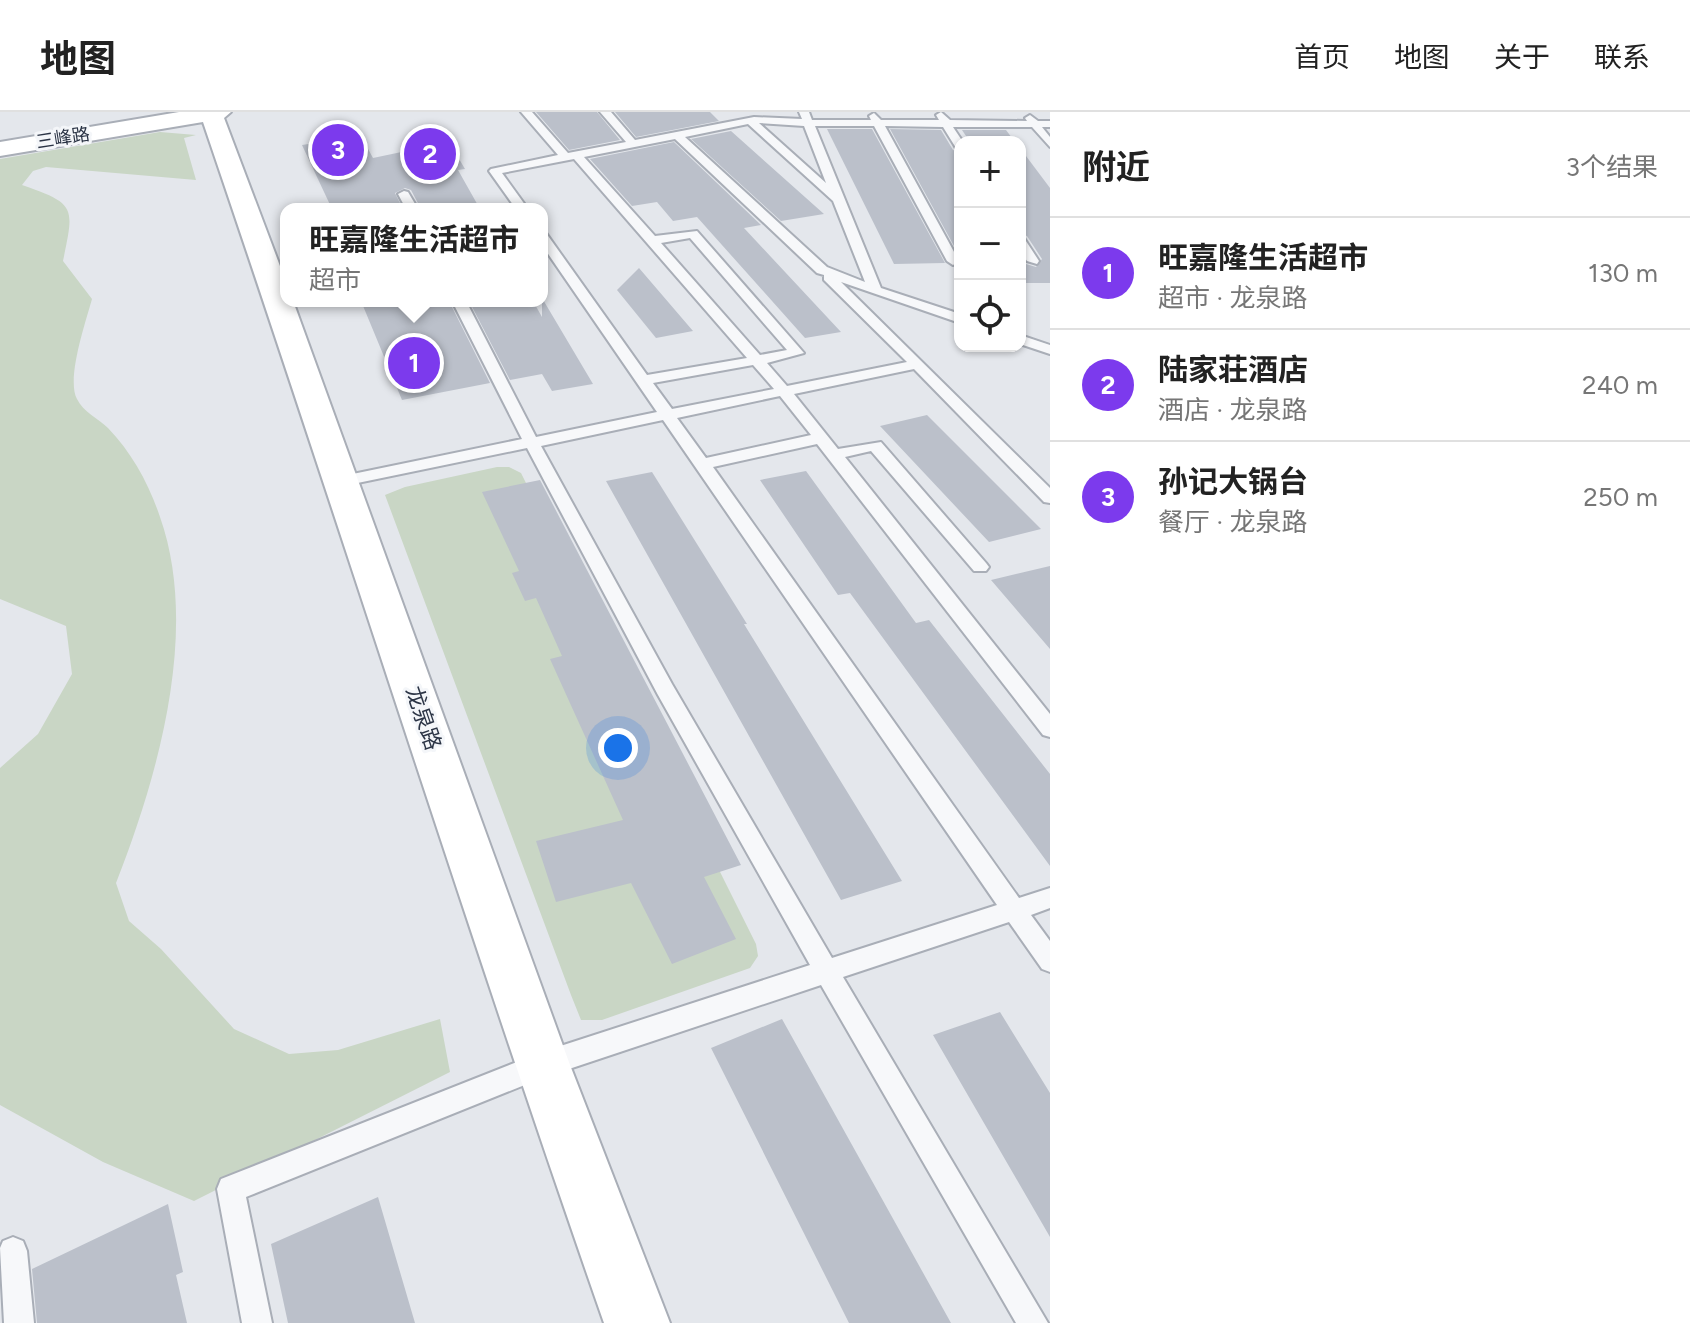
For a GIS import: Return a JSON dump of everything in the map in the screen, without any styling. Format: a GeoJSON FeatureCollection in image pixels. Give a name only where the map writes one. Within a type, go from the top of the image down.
{"type":"FeatureCollection","features":[{"type":"Feature","properties":{"kind":"street","name":"三峰路"},"geometry":{"type":"LineString","coordinates":[[0,135],[141,112]]}},
{"type":"Feature","properties":{"kind":"street","name":"三峰路"},"geometry":{"type":"LineString","coordinates":[[0,149],[214,113]]}},
{"type":"Feature","properties":{"kind":"street","name":"龙泉路"},"geometry":{"type":"LineString","coordinates":[[214,113],[280,301]]}},
{"type":"Feature","properties":{"kind":"street","name":"龙泉路"},"geometry":{"type":"LineString","coordinates":[[282,307],[542,1065],[637,1323]]}},
{"type":"Feature","properties":{"kind":"lane"},"geometry":{"type":"LineString","coordinates":[[526,112],[650,241],[784,391],[1050,729]]}},
{"type":"Feature","properties":{"kind":"lane"},"geometry":{"type":"LineString","coordinates":[[605,112],[633,144]]}},
{"type":"Feature","properties":{"kind":"lane"},"geometry":{"type":"LineString","coordinates":[[777,112],[789,122]]}},
{"type":"Feature","properties":{"kind":"lane"},"geometry":{"type":"LineString","coordinates":[[939,112],[954,137]]}},
{"type":"Feature","properties":{"kind":"lane"},"geometry":{"type":"LineString","coordinates":[[1025,112],[1050,144]]}},
{"type":"Feature","properties":{"kind":"lane"},"geometry":{"type":"LineString","coordinates":[[518,203],[495,171],[677,135],[711,124],[789,122],[807,118],[876,118],[946,124],[1050,124]]}},
{"type":"Feature","properties":{"kind":"lane"},"geometry":{"type":"LineString","coordinates":[[807,118],[875,290]]}},
{"type":"Feature","properties":{"kind":"lane"},"geometry":{"type":"LineString","coordinates":[[876,118],[953,261]]}},
{"type":"Feature","properties":{"kind":"lane"},"geometry":{"type":"LineString","coordinates":[[750,121],[840,201]]}},
{"type":"Feature","properties":{"kind":"lane"},"geometry":{"type":"LineString","coordinates":[[677,135],[822,270],[1050,498]]}},
{"type":"Feature","properties":{"kind":"lane"},"geometry":{"type":"LineString","coordinates":[[404,194],[409,203]]}},
{"type":"Feature","properties":{"kind":"lane"},"geometry":{"type":"LineString","coordinates":[[645,380],[797,353],[693,234],[650,241]]}},
{"type":"Feature","properties":{"kind":"lane"},"geometry":{"type":"LineString","coordinates":[[548,244],[1050,961]]}},
{"type":"Feature","properties":{"kind":"lane"},"geometry":{"type":"LineString","coordinates":[[1026,250],[1033,261]]}},
{"type":"Feature","properties":{"kind":"lane"},"geometry":{"type":"LineString","coordinates":[[822,270],[954,317]]}},
{"type":"Feature","properties":{"kind":"lane"},"geometry":{"type":"LineString","coordinates":[[462,307],[530,443],[824,971],[1033,1323]]}},
{"type":"Feature","properties":{"kind":"lane"},"geometry":{"type":"LineString","coordinates":[[1026,341],[1050,350]]}},
{"type":"Feature","properties":{"kind":"lane"},"geometry":{"type":"LineString","coordinates":[[343,481],[917,364]]}},
{"type":"Feature","properties":{"kind":"lane"},"geometry":{"type":"LineString","coordinates":[[703,464],[821,438]]}},
{"type":"Feature","properties":{"kind":"lane"},"geometry":{"type":"LineString","coordinates":[[834,455],[875,445],[980,567]]}},
{"type":"Feature","properties":{"kind":"lane"},"geometry":{"type":"LineString","coordinates":[[257,1323],[231,1189],[542,1065],[1050,898]]}},
{"type":"Feature","properties":{"kind":"lane"},"geometry":{"type":"LineString","coordinates":[[13,1251],[19,1323]]}},
{"type":"Feature","properties":{"kind":"green space"},"geometry":{"type":"Polygon","coordinates":[[[160,132],[196,135],[184,138],[196,180],[46,167],[33,171],[22,185],[53,197],[67,210],[69,229],[63,261],[92,299],[78,350],[74,390],[80,404],[117,438],[139,470],[160,517],[171,561],[176,607],[175,654],[169,702],[146,797],[116,883],[129,921],[161,949],[234,1029],[289,1054],[338,1050],[440,1019],[450,1072],[194,1201],[103,1162],[0,1105],[0,768],[38,734],[72,674],[66,626],[0,599],[0,159],[160,132]]]}},
{"type":"Feature","properties":{"kind":"green space"},"geometry":{"type":"Polygon","coordinates":[[[509,467],[521,473],[756,944],[758,956],[750,968],[602,1020],[581,1020],[385,495],[405,487],[509,467]]]}},
{"type":"Feature","properties":{"kind":"building"},"geometry":{"type":"Polygon","coordinates":[[[536,112],[597,112],[620,140],[569,150],[536,112]]]}},
{"type":"Feature","properties":{"kind":"building"},"geometry":{"type":"Polygon","coordinates":[[[615,112],[710,112],[719,121],[636,137],[615,112]]]}},
{"type":"Feature","properties":{"kind":"building"},"geometry":{"type":"Polygon","coordinates":[[[827,129],[872,129],[945,263],[894,264],[827,129]]]}},
{"type":"Feature","properties":{"kind":"building"},"geometry":{"type":"Polygon","coordinates":[[[890,129],[941,130],[954,150],[954,246],[890,129]]]}},
{"type":"Feature","properties":{"kind":"building"},"geometry":{"type":"Polygon","coordinates":[[[962,130],[1006,130],[1010,136],[966,136],[962,130]]]}},
{"type":"Feature","properties":{"kind":"building"},"geometry":{"type":"Polygon","coordinates":[[[731,131],[824,214],[781,221],[691,139],[731,131]]]}},
{"type":"Feature","properties":{"kind":"building"},"geometry":{"type":"Polygon","coordinates":[[[361,136],[373,158],[449,142],[465,169],[458,170],[477,203],[418,203],[411,190],[405,188],[395,193],[400,203],[329,203],[302,145],[361,136]]]}},
{"type":"Feature","properties":{"kind":"building"},"geometry":{"type":"Polygon","coordinates":[[[674,142],[761,225],[744,228],[841,332],[805,338],[697,217],[673,221],[657,202],[632,206],[590,159],[674,142]]]}},
{"type":"Feature","properties":{"kind":"building"},"geometry":{"type":"Polygon","coordinates":[[[1026,156],[1050,188],[1050,283],[1026,283],[1026,264],[1036,267],[1042,259],[1027,236],[1026,156]]]}},
{"type":"Feature","properties":{"kind":"building"},"geometry":{"type":"Polygon","coordinates":[[[639,268],[693,331],[656,338],[617,290],[639,268]]]}},
{"type":"Feature","properties":{"kind":"building"},"geometry":{"type":"Polygon","coordinates":[[[363,307],[452,307],[490,383],[402,400],[363,307]]]}},
{"type":"Feature","properties":{"kind":"building"},"geometry":{"type":"Polygon","coordinates":[[[472,307],[536,307],[542,317],[542,307],[547,307],[593,384],[552,391],[542,374],[510,380],[472,307]]]}},
{"type":"Feature","properties":{"kind":"building"},"geometry":{"type":"Polygon","coordinates":[[[927,415],[1041,529],[989,542],[880,426],[927,415]]]}},
{"type":"Feature","properties":{"kind":"building"},"geometry":{"type":"Polygon","coordinates":[[[806,471],[916,623],[929,620],[1050,774],[1050,866],[850,593],[838,595],[760,480],[806,471]]]}},
{"type":"Feature","properties":{"kind":"building"},"geometry":{"type":"Polygon","coordinates":[[[652,472],[902,881],[841,900],[606,481],[652,472]]]}},
{"type":"Feature","properties":{"kind":"building"},"geometry":{"type":"Polygon","coordinates":[[[540,480],[741,865],[704,877],[736,939],[672,964],[631,883],[556,902],[536,841],[623,820],[550,659],[562,656],[536,598],[525,601],[512,573],[519,571],[482,492],[540,480]]]}},
{"type":"Feature","properties":{"kind":"building"},"geometry":{"type":"Polygon","coordinates":[[[1050,566],[1050,649],[991,580],[1050,566]]]}},
{"type":"Feature","properties":{"kind":"building"},"geometry":{"type":"Polygon","coordinates":[[[1000,1012],[1050,1093],[1050,1237],[933,1035],[1000,1012]]]}},
{"type":"Feature","properties":{"kind":"building"},"geometry":{"type":"Polygon","coordinates":[[[782,1019],[951,1323],[849,1323],[711,1048],[782,1019]]]}},
{"type":"Feature","properties":{"kind":"building"},"geometry":{"type":"Polygon","coordinates":[[[378,1197],[415,1323],[288,1323],[271,1244],[378,1197]]]}},
{"type":"Feature","properties":{"kind":"building"},"geometry":{"type":"Polygon","coordinates":[[[168,1204],[183,1272],[176,1275],[187,1323],[37,1323],[32,1269],[168,1204]]]}},
{"type":"Feature","properties":{"kind":"place","name":"孙记大锅台"},"geometry":{"type":"Point","coordinates":[338,150]}},
{"type":"Feature","properties":{"kind":"place","name":"陆家荘酒店"},"geometry":{"type":"Point","coordinates":[430,154]}},
{"type":"Feature","properties":{"kind":"place","name":"旺嘉隆生活超市"},"geometry":{"type":"Point","coordinates":[414,363]}}]}
